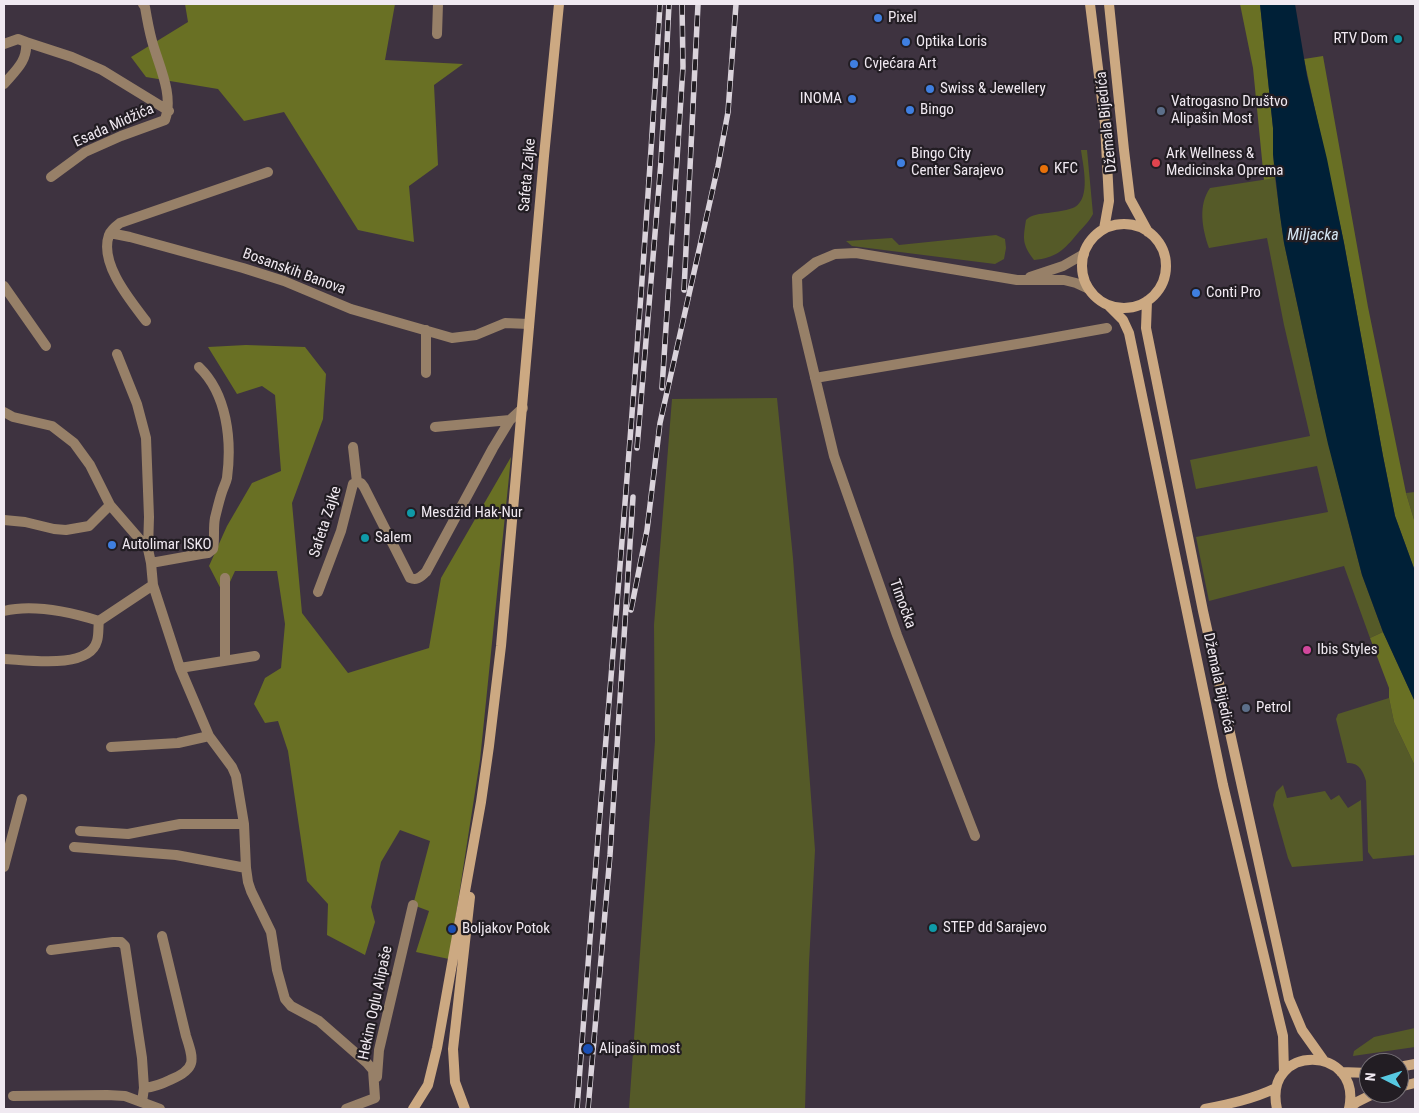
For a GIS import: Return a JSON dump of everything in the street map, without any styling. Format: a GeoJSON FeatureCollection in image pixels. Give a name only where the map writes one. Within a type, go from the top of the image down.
{"type":"FeatureCollection","features":[{"type":"Feature","properties":{"kind":"street","name":"Esada Midžića"},"geometry":{"type":"LineString","coordinates":[[51,178],[85,152],[120,136],[166,120],[168,111],[167,92],[143,4]]}},
{"type":"Feature","properties":{"kind":"street"},"geometry":{"type":"LineString","coordinates":[[437,34],[438,4]]}},
{"type":"Feature","properties":{"kind":"street","name":"Safeta Zajke"},"geometry":{"type":"LineString","coordinates":[[480,802],[501,646],[559,4]]}},
{"type":"Feature","properties":{"kind":"street","name":"Džemala Bijedića"},"geometry":{"type":"LineString","coordinates":[[1090,4],[1105,124],[1109,201],[1104,229]]}},
{"type":"Feature","properties":{"kind":"street","name":"Džemala Bijedića"},"geometry":{"type":"LineString","coordinates":[[1109,4],[1130,199],[1149,233],[1160,245],[1164,254],[1163,280],[1157,292],[1147,301],[1146,328],[1203,611],[1289,999],[1302,1030],[1324,1061]]}},
{"type":"Feature","properties":{"kind":"street"},"geometry":{"type":"LineString","coordinates":[[4,44],[18,38],[72,57],[102,70],[168,111]]}},
{"type":"Feature","properties":{"kind":"street"},"geometry":{"type":"LineString","coordinates":[[4,84],[21,64],[27,52],[26,42]]}},
{"type":"Feature","properties":{"kind":"street"},"geometry":{"type":"LineString","coordinates":[[146,321],[128,297],[112,270],[107,250],[110,233],[120,223],[268,172]]}},
{"type":"Feature","properties":{"kind":"street"},"geometry":{"type":"LineString","coordinates":[[1089,289],[1084,278],[1082,266],[1084,254],[1092,240],[1104,229],[1119,225],[1135,226],[1149,233]]}},
{"type":"Feature","properties":{"kind":"street","name":"Bosanskih Banova"},"geometry":{"type":"LineString","coordinates":[[110,233],[243,268],[284,281],[351,309],[452,338],[476,335],[505,323],[529,324]]}},
{"type":"Feature","properties":{"kind":"street","name":"Timočka"},"geometry":{"type":"LineString","coordinates":[[975,836],[921,698],[834,456],[798,306],[797,277],[816,262],[835,254],[856,253],[1017,280],[1064,280],[1089,289]]}},
{"type":"Feature","properties":{"kind":"street","name":"Timočka"},"geometry":{"type":"LineString","coordinates":[[1017,280],[1063,266],[1084,254]]}},
{"type":"Feature","properties":{"kind":"street"},"geometry":{"type":"LineString","coordinates":[[4,286],[46,346]]}},
{"type":"Feature","properties":{"kind":"street","name":"Džemala Bijedića"},"geometry":{"type":"LineString","coordinates":[[1089,289],[1123,320],[1129,333],[1223,784],[1283,1036],[1284,1072]]}},
{"type":"Feature","properties":{"kind":"street"},"geometry":{"type":"LineString","coordinates":[[1109,306],[1135,307],[1147,301]]}},
{"type":"Feature","properties":{"kind":"street"},"geometry":{"type":"LineString","coordinates":[[816,378],[1107,328]]}},
{"type":"Feature","properties":{"kind":"street"},"geometry":{"type":"LineString","coordinates":[[426,330],[426,373]]}},
{"type":"Feature","properties":{"kind":"street","name":"Hekim Oglu Alipaše"},"geometry":{"type":"LineString","coordinates":[[117,354],[137,404],[146,438],[149,516],[148,550],[153,585],[180,668],[209,736],[234,771],[244,824],[246,868],[251,891],[271,932],[277,970],[285,999],[291,1006],[319,1021],[368,1063],[373,1070],[375,1098]]}},
{"type":"Feature","properties":{"kind":"street"},"geometry":{"type":"LineString","coordinates":[[151,563],[201,554],[213,549],[215,520],[222,491],[227,480],[228,438],[220,399],[206,374],[199,366]]}},
{"type":"Feature","properties":{"kind":"street","name":"Safeta Zajke"},"geometry":{"type":"LineString","coordinates":[[318,592],[341,531],[353,484],[357,482],[361,483],[364,487],[410,578],[414,580],[426,572],[493,448],[510,420],[522,408]]}},
{"type":"Feature","properties":{"kind":"street","name":"Hekim Oglu Alipaše"},"geometry":{"type":"LineString","coordinates":[[4,423],[8,414],[52,426],[74,443],[90,465],[110,505],[148,550]]}},
{"type":"Feature","properties":{"kind":"street"},"geometry":{"type":"LineString","coordinates":[[435,427],[510,420]]}},
{"type":"Feature","properties":{"kind":"street"},"geometry":{"type":"LineString","coordinates":[[353,447],[357,482]]}},
{"type":"Feature","properties":{"kind":"street"},"geometry":{"type":"LineString","coordinates":[[4,520],[66,530],[90,526],[110,505]]}},
{"type":"Feature","properties":{"kind":"street"},"geometry":{"type":"LineString","coordinates":[[225,578],[225,661]]}},
{"type":"Feature","properties":{"kind":"street"},"geometry":{"type":"LineString","coordinates":[[4,611],[33,608],[99,621],[153,585]]}},
{"type":"Feature","properties":{"kind":"street"},"geometry":{"type":"LineString","coordinates":[[4,659],[55,661],[82,657],[90,652],[97,642],[99,621]]}},
{"type":"Feature","properties":{"kind":"street"},"geometry":{"type":"LineString","coordinates":[[180,668],[255,656]]}},
{"type":"Feature","properties":{"kind":"street"},"geometry":{"type":"LineString","coordinates":[[111,747],[178,743],[209,736]]}},
{"type":"Feature","properties":{"kind":"street"},"geometry":{"type":"LineString","coordinates":[[4,867],[22,799]]}},
{"type":"Feature","properties":{"kind":"street"},"geometry":{"type":"LineString","coordinates":[[465,1109],[455,1082],[453,1049],[480,802]]}},
{"type":"Feature","properties":{"kind":"street"},"geometry":{"type":"LineString","coordinates":[[413,1109],[428,1085],[437,1048],[480,802]]}},
{"type":"Feature","properties":{"kind":"street"},"geometry":{"type":"LineString","coordinates":[[80,831],[128,834],[180,824],[244,824]]}},
{"type":"Feature","properties":{"kind":"street"},"geometry":{"type":"LineString","coordinates":[[74,847],[176,856],[246,868]]}},
{"type":"Feature","properties":{"kind":"street","name":"Hekim Oglu Alipaše"},"geometry":{"type":"LineString","coordinates":[[375,1098],[379,1050],[413,905]]}},
{"type":"Feature","properties":{"kind":"street"},"geometry":{"type":"LineString","coordinates":[[144,1088],[160,1085],[179,1076],[188,1070],[191,1063],[190,1049],[162,936]]}},
{"type":"Feature","properties":{"kind":"street"},"geometry":{"type":"LineString","coordinates":[[51,950],[113,942],[121,942],[125,946],[139,1034],[144,1088],[142,1102]]}},
{"type":"Feature","properties":{"kind":"street"},"geometry":{"type":"LineString","coordinates":[[1277,1109],[1274,1099],[1276,1088],[1284,1072],[1302,1060],[1317,1059],[1331,1064],[1347,1080],[1351,1099],[1349,1109]]}},
{"type":"Feature","properties":{"kind":"street"},"geometry":{"type":"LineString","coordinates":[[1341,1072],[1359,1072]]}},
{"type":"Feature","properties":{"kind":"street"},"geometry":{"type":"LineString","coordinates":[[1204,1109],[1260,1096],[1276,1088]]}},
{"type":"Feature","properties":{"kind":"street"},"geometry":{"type":"LineString","coordinates":[[13,1096],[125,1096],[160,1109]]}},
{"type":"Feature","properties":{"kind":"street"},"geometry":{"type":"LineString","coordinates":[[346,1109],[375,1098]]}},
{"type":"Feature","properties":{"kind":"street"},"geometry":{"type":"LineString","coordinates":[[1349,1109],[1359,1101]]}},
{"type":"Feature","properties":{"kind":"green space"},"geometry":{"type":"Polygon","coordinates":[[[185,4],[395,4],[385,60],[463,64],[434,85],[438,165],[409,186],[414,242],[358,230],[284,112],[244,121],[218,89],[146,77],[131,57],[188,22],[185,4]]]}},
{"type":"Feature","properties":{"kind":"green space"},"geometry":{"type":"Polygon","coordinates":[[[1240,4],[1260,4],[1273,128],[1275,178],[1264,180],[1253,68],[1240,4]]]}},
{"type":"Feature","properties":{"kind":"green space"},"geometry":{"type":"Polygon","coordinates":[[[1323,56],[1368,307],[1406,493],[1415,523],[1415,571],[1395,516],[1344,243],[1304,59],[1323,56]]]}},
{"type":"Feature","properties":{"kind":"green space"},"geometry":{"type":"Polygon","coordinates":[[[1081,150],[1087,150],[1093,214],[1059,252],[1034,260],[1027,250],[1024,241],[1026,220],[1036,215],[1073,208],[1080,202],[1083,196],[1085,181],[1081,150]]]}},
{"type":"Feature","properties":{"kind":"green space"},"geometry":{"type":"Polygon","coordinates":[[[1275,178],[1284,243],[1318,400],[1362,575],[1383,632],[1370,638],[1344,566],[1209,601],[1196,537],[1328,512],[1317,466],[1196,489],[1190,460],[1310,436],[1284,325],[1267,238],[1209,248],[1203,225],[1204,202],[1210,188],[1275,178]]]}},
{"type":"Feature","properties":{"kind":"green space"},"geometry":{"type":"Polygon","coordinates":[[[996,235],[1005,239],[1006,248],[1004,259],[995,264],[852,246],[846,241],[892,238],[899,245],[996,235]]]}},
{"type":"Feature","properties":{"kind":"green space"},"geometry":{"type":"Polygon","coordinates":[[[246,345],[305,347],[326,374],[323,419],[292,503],[302,613],[348,673],[429,648],[441,578],[511,457],[480,760],[449,959],[416,952],[429,911],[413,905],[430,841],[400,830],[381,862],[371,907],[375,922],[365,955],[327,935],[328,904],[307,881],[288,751],[278,721],[265,723],[254,704],[265,678],[281,668],[285,624],[277,571],[235,571],[224,595],[209,566],[227,526],[252,483],[281,471],[275,395],[262,386],[237,394],[208,347],[246,345]]]}},
{"type":"Feature","properties":{"kind":"green space"},"geometry":{"type":"Polygon","coordinates":[[[777,398],[793,558],[815,850],[809,963],[805,1109],[629,1109],[655,741],[654,625],[672,399],[777,398]]]}},
{"type":"Feature","properties":{"kind":"green space"},"geometry":{"type":"Polygon","coordinates":[[[1415,492],[1415,523],[1406,493],[1415,492]]]}},
{"type":"Feature","properties":{"kind":"green space"},"geometry":{"type":"Polygon","coordinates":[[[1383,632],[1415,702],[1415,766],[1394,722],[1389,688],[1370,638],[1383,632]]]}},
{"type":"Feature","properties":{"kind":"green space"},"geometry":{"type":"Polygon","coordinates":[[[1389,698],[1394,722],[1415,766],[1415,855],[1373,859],[1368,852],[1366,781],[1362,771],[1355,764],[1347,763],[1336,719],[1338,714],[1389,698]]]}},
{"type":"Feature","properties":{"kind":"green space"},"geometry":{"type":"Polygon","coordinates":[[[1283,785],[1287,798],[1325,791],[1331,800],[1339,795],[1348,808],[1361,800],[1363,861],[1292,867],[1273,805],[1276,792],[1283,785]]]}},
{"type":"Feature","properties":{"kind":"green space"},"geometry":{"type":"Polygon","coordinates":[[[1415,1028],[1415,1047],[1374,1053],[1359,1053],[1359,1055],[1353,1056],[1354,1051],[1374,1037],[1415,1028]]]}},
{"type":"Feature","properties":{"kind":"water","name":"Miljacka"},"geometry":{"type":"Polygon","coordinates":[[[1260,4],[1295,4],[1307,76],[1327,159],[1344,243],[1395,516],[1415,571],[1415,702],[1383,632],[1362,575],[1318,400],[1284,243],[1273,154],[1273,128],[1260,4]]]}},
{"type":"Feature","properties":{"kind":"railway"},"geometry":{"type":"LineString","coordinates":[[577,1109],[632,419],[660,4]]}},
{"type":"Feature","properties":{"kind":"railway"},"geometry":{"type":"LineString","coordinates":[[637,448],[661,162],[669,4]]}},
{"type":"Feature","properties":{"kind":"railway"},"geometry":{"type":"LineString","coordinates":[[662,388],[683,67],[682,4]]}},
{"type":"Feature","properties":{"kind":"railway"},"geometry":{"type":"LineString","coordinates":[[684,290],[698,4]]}},
{"type":"Feature","properties":{"kind":"railway"},"geometry":{"type":"LineString","coordinates":[[631,610],[647,530],[660,423],[718,166],[728,112],[736,4]]}},
{"type":"Feature","properties":{"kind":"railway"},"geometry":{"type":"LineString","coordinates":[[588,1109],[610,855],[633,497]]}},
{"type":"Feature","properties":{"kind":"place","name":"Pixel"},"geometry":{"type":"Point","coordinates":[878,18]}},
{"type":"Feature","properties":{"kind":"place","name":"RTV Dom"},"geometry":{"type":"Point","coordinates":[1398,39]}},
{"type":"Feature","properties":{"kind":"place","name":"Optika Loris"},"geometry":{"type":"Point","coordinates":[906,42]}},
{"type":"Feature","properties":{"kind":"place","name":"Cvjećara Art"},"geometry":{"type":"Point","coordinates":[854,64]}},
{"type":"Feature","properties":{"kind":"place","name":"Swiss & Jewellery"},"geometry":{"type":"Point","coordinates":[930,89]}},
{"type":"Feature","properties":{"kind":"place","name":"INOMA"},"geometry":{"type":"Point","coordinates":[852,99]}},
{"type":"Feature","properties":{"kind":"place","name":"Bingo"},"geometry":{"type":"Point","coordinates":[910,110]}},
{"type":"Feature","properties":{"kind":"place","name":"Vatrogasno Društvo Alipašin Most"},"geometry":{"type":"Point","coordinates":[1161,111]}},
{"type":"Feature","properties":{"kind":"place","name":"Bingo City Center Sarajevo"},"geometry":{"type":"Point","coordinates":[901,163]}},
{"type":"Feature","properties":{"kind":"place","name":"Ark Wellness & Medicinska Oprema"},"geometry":{"type":"Point","coordinates":[1156,163]}},
{"type":"Feature","properties":{"kind":"place","name":"KFC"},"geometry":{"type":"Point","coordinates":[1044,169]}},
{"type":"Feature","properties":{"kind":"place","name":"Conti Pro"},"geometry":{"type":"Point","coordinates":[1196,293]}},
{"type":"Feature","properties":{"kind":"place","name":"Mesdžid Hak-Nur"},"geometry":{"type":"Point","coordinates":[411,513]}},
{"type":"Feature","properties":{"kind":"place","name":"Salem"},"geometry":{"type":"Point","coordinates":[365,538]}},
{"type":"Feature","properties":{"kind":"place","name":"Autolimar ISKO"},"geometry":{"type":"Point","coordinates":[112,545]}},
{"type":"Feature","properties":{"kind":"place","name":"Ibis Styles"},"geometry":{"type":"Point","coordinates":[1307,650]}},
{"type":"Feature","properties":{"kind":"place","name":"Petrol"},"geometry":{"type":"Point","coordinates":[1246,708]}},
{"type":"Feature","properties":{"kind":"place","name":"STEP dd Sarajevo"},"geometry":{"type":"Point","coordinates":[933,928]}},
{"type":"Feature","properties":{"kind":"place","name":"Boljakov Potok"},"geometry":{"type":"Point","coordinates":[452,929]}},
{"type":"Feature","properties":{"kind":"place","name":"Alipašin most"},"geometry":{"type":"Point","coordinates":[588,1049]}}]}
